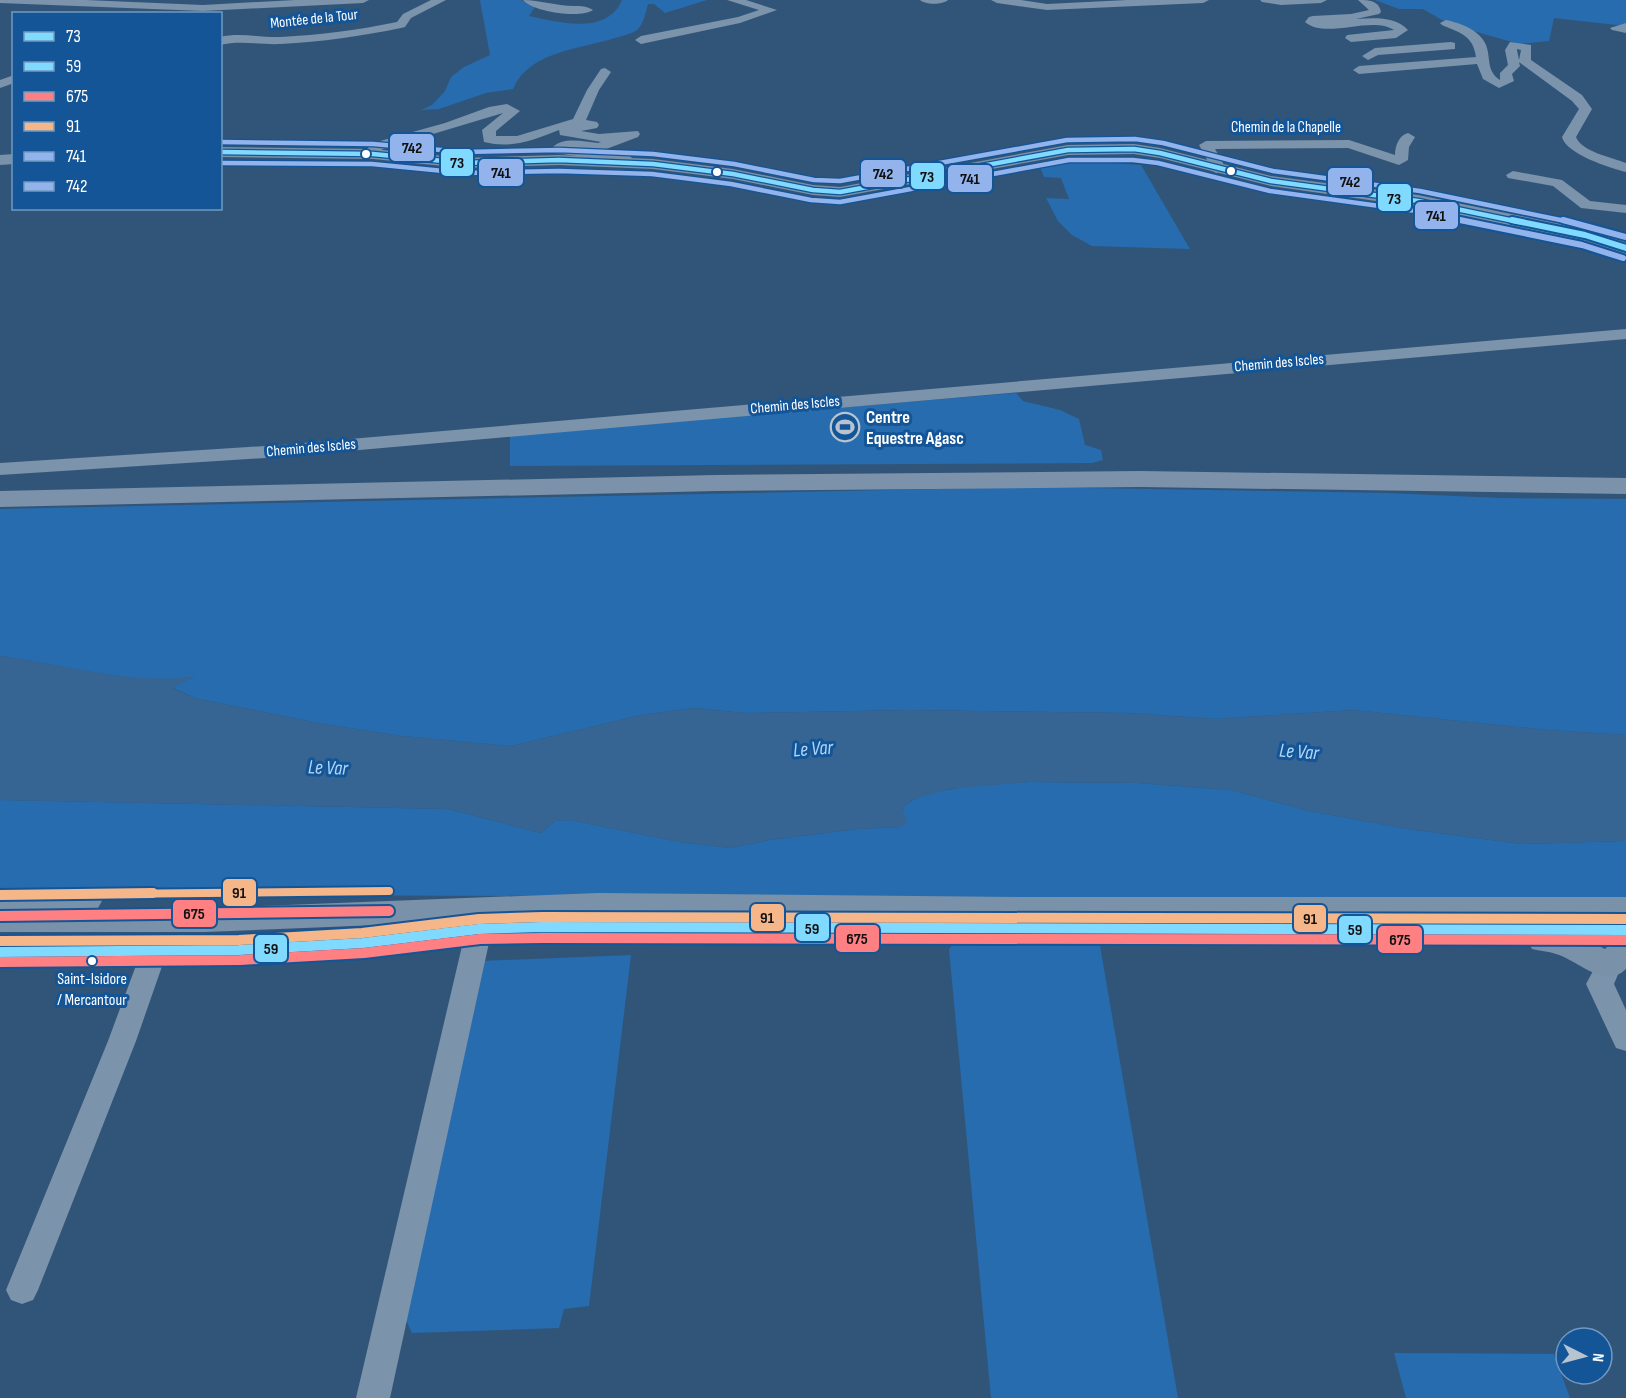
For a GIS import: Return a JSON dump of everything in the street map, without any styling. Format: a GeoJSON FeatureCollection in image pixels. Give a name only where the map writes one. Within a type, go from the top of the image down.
{"type":"FeatureCollection","features":[{"type":"Feature","properties":{"kind":"highway"},"geometry":{"type":"LineString","coordinates":[[0,489],[916,472],[1252,471],[1626,477]]}},
{"type":"Feature","properties":{"kind":"highway"},"geometry":{"type":"LineString","coordinates":[[0,499],[716,483],[1129,479],[1626,486]]}},
{"type":"Feature","properties":{"kind":"main road"},"geometry":{"type":"LineString","coordinates":[[222,152],[368,154],[464,163],[549,160],[629,162],[688,167],[759,178],[813,190],[840,192],[1060,152],[1089,149],[1150,151],[1216,169],[1287,184],[1418,201],[1585,235],[1626,248]]}},
{"type":"Feature","properties":{"kind":"main road"},"geometry":{"type":"LineString","coordinates":[[0,899],[183,902]]}},
{"type":"Feature","properties":{"kind":"main road"},"geometry":{"type":"LineString","coordinates":[[0,906],[183,902],[441,901],[598,905],[1025,909],[1626,909]]}},
{"type":"Feature","properties":{"kind":"main road"},"geometry":{"type":"LineString","coordinates":[[0,920],[305,918],[598,905]]}},
{"type":"Feature","properties":{"kind":"main road"},"geometry":{"type":"LineString","coordinates":[[0,952],[238,950],[363,943],[479,929]]}},
{"type":"Feature","properties":{"kind":"main road"},"geometry":{"type":"LineString","coordinates":[[0,938],[241,937],[479,929],[1626,930]]}},
{"type":"Feature","properties":{"kind":"main road"},"geometry":{"type":"LineString","coordinates":[[1474,931],[1512,940],[1552,940],[1570,944],[1594,960],[1618,957]]}},
{"type":"Feature","properties":{"kind":"street"},"geometry":{"type":"LineString","coordinates":[[0,0],[204,8],[363,0]]}},
{"type":"Feature","properties":{"kind":"street","name":"Montée de la Tour"},"geometry":{"type":"LineString","coordinates":[[222,41],[232,38],[261,41],[304,39],[391,27],[401,25],[407,16],[440,0]]}},
{"type":"Feature","properties":{"kind":"street"},"geometry":{"type":"LineString","coordinates":[[530,0],[532,4],[541,7],[587,10]]}},
{"type":"Feature","properties":{"kind":"street"},"geometry":{"type":"LineString","coordinates":[[641,40],[658,34],[740,20],[771,10],[733,0]]}},
{"type":"Feature","properties":{"kind":"street"},"geometry":{"type":"LineString","coordinates":[[926,0],[942,0]]}},
{"type":"Feature","properties":{"kind":"street"},"geometry":{"type":"LineString","coordinates":[[997,0],[1032,6],[1062,7],[1203,0]]}},
{"type":"Feature","properties":{"kind":"street"},"geometry":{"type":"LineString","coordinates":[[1266,0],[1281,2],[1321,0]]}},
{"type":"Feature","properties":{"kind":"street"},"geometry":{"type":"LineString","coordinates":[[1351,38],[1405,33],[1400,27],[1387,23],[1311,22],[1313,19],[1351,17],[1375,12],[1375,9],[1364,0]]}},
{"type":"Feature","properties":{"kind":"street"},"geometry":{"type":"LineString","coordinates":[[1446,23],[1469,34],[1479,44],[1480,60],[1492,81],[1505,83],[1508,81],[1506,73],[1514,66],[1511,50],[1514,45],[1527,48],[1525,61],[1576,98],[1586,109],[1569,137],[1570,142],[1578,149],[1626,168]]}},
{"type":"Feature","properties":{"kind":"street"},"geometry":{"type":"LineString","coordinates":[[1368,56],[1375,52],[1479,44]]}},
{"type":"Feature","properties":{"kind":"street"},"geometry":{"type":"LineString","coordinates":[[1359,70],[1480,60]]}},
{"type":"Feature","properties":{"kind":"street"},"geometry":{"type":"LineString","coordinates":[[579,121],[593,90],[605,72]]}},
{"type":"Feature","properties":{"kind":"street"},"geometry":{"type":"LineString","coordinates":[[368,154],[378,146],[450,126],[501,108],[513,111],[489,130],[489,139],[502,141],[531,138],[561,125],[579,121],[592,125],[567,129],[566,132],[599,138],[627,134],[632,136],[600,147],[564,146],[559,148],[560,150],[624,158],[629,162]]}},
{"type":"Feature","properties":{"kind":"street","name":"Chemin de la Chapelle"},"geometry":{"type":"LineString","coordinates":[[1216,169],[1217,165],[1206,145],[1349,144],[1399,161],[1402,147],[1408,137]]}},
{"type":"Feature","properties":{"kind":"street"},"geometry":{"type":"LineString","coordinates":[[1513,175],[1557,183],[1586,205],[1626,209]]}},
{"type":"Feature","properties":{"kind":"street","name":"Chemin des Iscles"},"geometry":{"type":"LineString","coordinates":[[0,469],[280,451],[1626,334]]}},
{"type":"Feature","properties":{"kind":"street"},"geometry":{"type":"LineString","coordinates":[[373,1398],[479,929]]}},
{"type":"Feature","properties":{"kind":"street"},"geometry":{"type":"LineString","coordinates":[[22,1290],[122,1041],[154,952]]}},
{"type":"Feature","properties":{"kind":"street"},"geometry":{"type":"LineString","coordinates":[[1618,957],[1600,984],[1626,1040]]}},
{"type":"Feature","properties":{"kind":"shaded area"},"geometry":{"type":"Polygon","coordinates":[[[480,0],[521,0],[535,7],[529,16],[581,24],[605,19],[615,11],[622,0],[707,0],[665,13],[654,4],[648,4],[643,21],[637,30],[543,59],[521,76],[513,89],[486,93],[439,109],[421,110],[432,105],[445,91],[451,77],[464,67],[490,55],[480,0]]]}},
{"type":"Feature","properties":{"kind":"shaded area"},"geometry":{"type":"Polygon","coordinates":[[[1375,0],[1626,0],[1626,26],[1554,18],[1549,41],[1519,44],[1449,24],[1423,9],[1399,9],[1375,0]]]}},
{"type":"Feature","properties":{"kind":"shaded area"},"geometry":{"type":"Polygon","coordinates":[[[1076,157],[1091,157],[1094,162],[1141,165],[1190,249],[1092,246],[1072,235],[1058,221],[1046,198],[1069,199],[1061,178],[1044,177],[1039,164],[1076,157]]]}},
{"type":"Feature","properties":{"kind":"shaded area","name":"Centre Equestre Agasc"},"geometry":{"type":"Polygon","coordinates":[[[1016,393],[1023,401],[1060,410],[1079,419],[1085,445],[1101,450],[1103,460],[1092,463],[510,466],[510,435],[1016,393]]]}},
{"type":"Feature","properties":{"kind":"shaded area"},"geometry":{"type":"Polygon","coordinates":[[[1027,487],[1626,499],[1626,735],[1549,730],[1353,710],[1216,719],[1129,713],[908,710],[744,713],[695,708],[641,715],[511,746],[402,736],[323,724],[195,698],[171,687],[194,677],[147,679],[97,673],[0,656],[0,509],[1027,487]]]}},
{"type":"Feature","properties":{"kind":"shaded area"},"geometry":{"type":"Polygon","coordinates":[[[1029,782],[1138,783],[1231,790],[1309,811],[1408,829],[1521,844],[1626,841],[1626,900],[0,894],[0,800],[448,809],[541,833],[555,821],[570,820],[679,842],[730,848],[770,840],[858,829],[900,827],[903,809],[911,801],[924,795],[981,785],[1029,782]]]}},
{"type":"Feature","properties":{"kind":"shaded area"},"geometry":{"type":"Polygon","coordinates":[[[958,939],[1099,940],[1178,1398],[991,1398],[949,949],[958,939]]]}},
{"type":"Feature","properties":{"kind":"shaded area"},"geometry":{"type":"Polygon","coordinates":[[[631,955],[589,1306],[564,1309],[559,1328],[412,1333],[405,1318],[481,961],[631,955]]]}},
{"type":"Feature","properties":{"kind":"shaded area"},"geometry":{"type":"Polygon","coordinates":[[[1394,1353],[1554,1354],[1554,1386],[1566,1386],[1570,1398],[1406,1398],[1394,1353]]]}},
{"type":"Feature","properties":{"kind":"water","name":"Le Var"},"geometry":{"type":"Polygon","coordinates":[[[0,656],[123,676],[173,678],[197,676],[172,688],[195,698],[323,724],[402,736],[511,746],[641,715],[695,708],[744,713],[908,710],[1129,713],[1216,719],[1353,710],[1549,730],[1626,735],[1626,841],[1521,844],[1408,829],[1309,811],[1231,790],[1138,783],[1029,782],[949,789],[912,800],[902,809],[908,821],[901,827],[858,829],[770,840],[730,848],[679,842],[570,820],[555,821],[541,833],[448,809],[0,800],[0,656]]]}},
{"type":"Feature","properties":{"kind":"transit line","name":"742"},"geometry":{"type":"LineString","coordinates":[[222,142],[373,144],[464,152],[559,150],[653,154],[734,164],[814,180],[840,181],[1067,140],[1135,139],[1163,143],[1273,171],[1420,191],[1587,225],[1626,237]]}},
{"type":"Feature","properties":{"kind":"transit line","name":"73"},"geometry":{"type":"LineString","coordinates":[[222,152],[373,154],[464,163],[559,160],[653,164],[733,174],[813,190],[840,192],[1068,150],[1134,149],[1160,153],[1271,181],[1418,201],[1585,235],[1626,248]]}},
{"type":"Feature","properties":{"kind":"transit line","name":"741"},"geometry":{"type":"LineString","coordinates":[[222,163],[372,164],[464,173],[559,171],[652,174],[731,184],[811,200],[840,202],[1069,160],[1133,160],[1158,163],[1270,191],[1416,211],[1582,245],[1623,258]]}},
{"type":"Feature","properties":{"kind":"transit line","name":"91"},"geometry":{"type":"LineString","coordinates":[[0,895],[389,891]]}},
{"type":"Feature","properties":{"kind":"transit line","name":"675"},"geometry":{"type":"LineString","coordinates":[[0,916],[389,911]]}},
{"type":"Feature","properties":{"kind":"transit line","name":"91"},"geometry":{"type":"LineString","coordinates":[[0,941],[239,940],[362,933],[479,919],[542,917],[1626,919]]}},
{"type":"Feature","properties":{"kind":"transit line","name":"59"},"geometry":{"type":"LineString","coordinates":[[0,952],[239,950],[363,943],[479,929],[542,927],[1626,930]]}},
{"type":"Feature","properties":{"kind":"transit line","name":"675"},"geometry":{"type":"LineString","coordinates":[[0,962],[240,960],[364,953],[480,939],[542,938],[1626,940]]}},
{"type":"Feature","properties":{"kind":"place","name":"Centre Equestre Agasc"},"geometry":{"type":"Point","coordinates":[845,427]}},
{"type":"Feature","properties":{"kind":"place","name":"Saint-Isidore / Mercantour"},"geometry":{"type":"Point","coordinates":[92,961]}}]}
